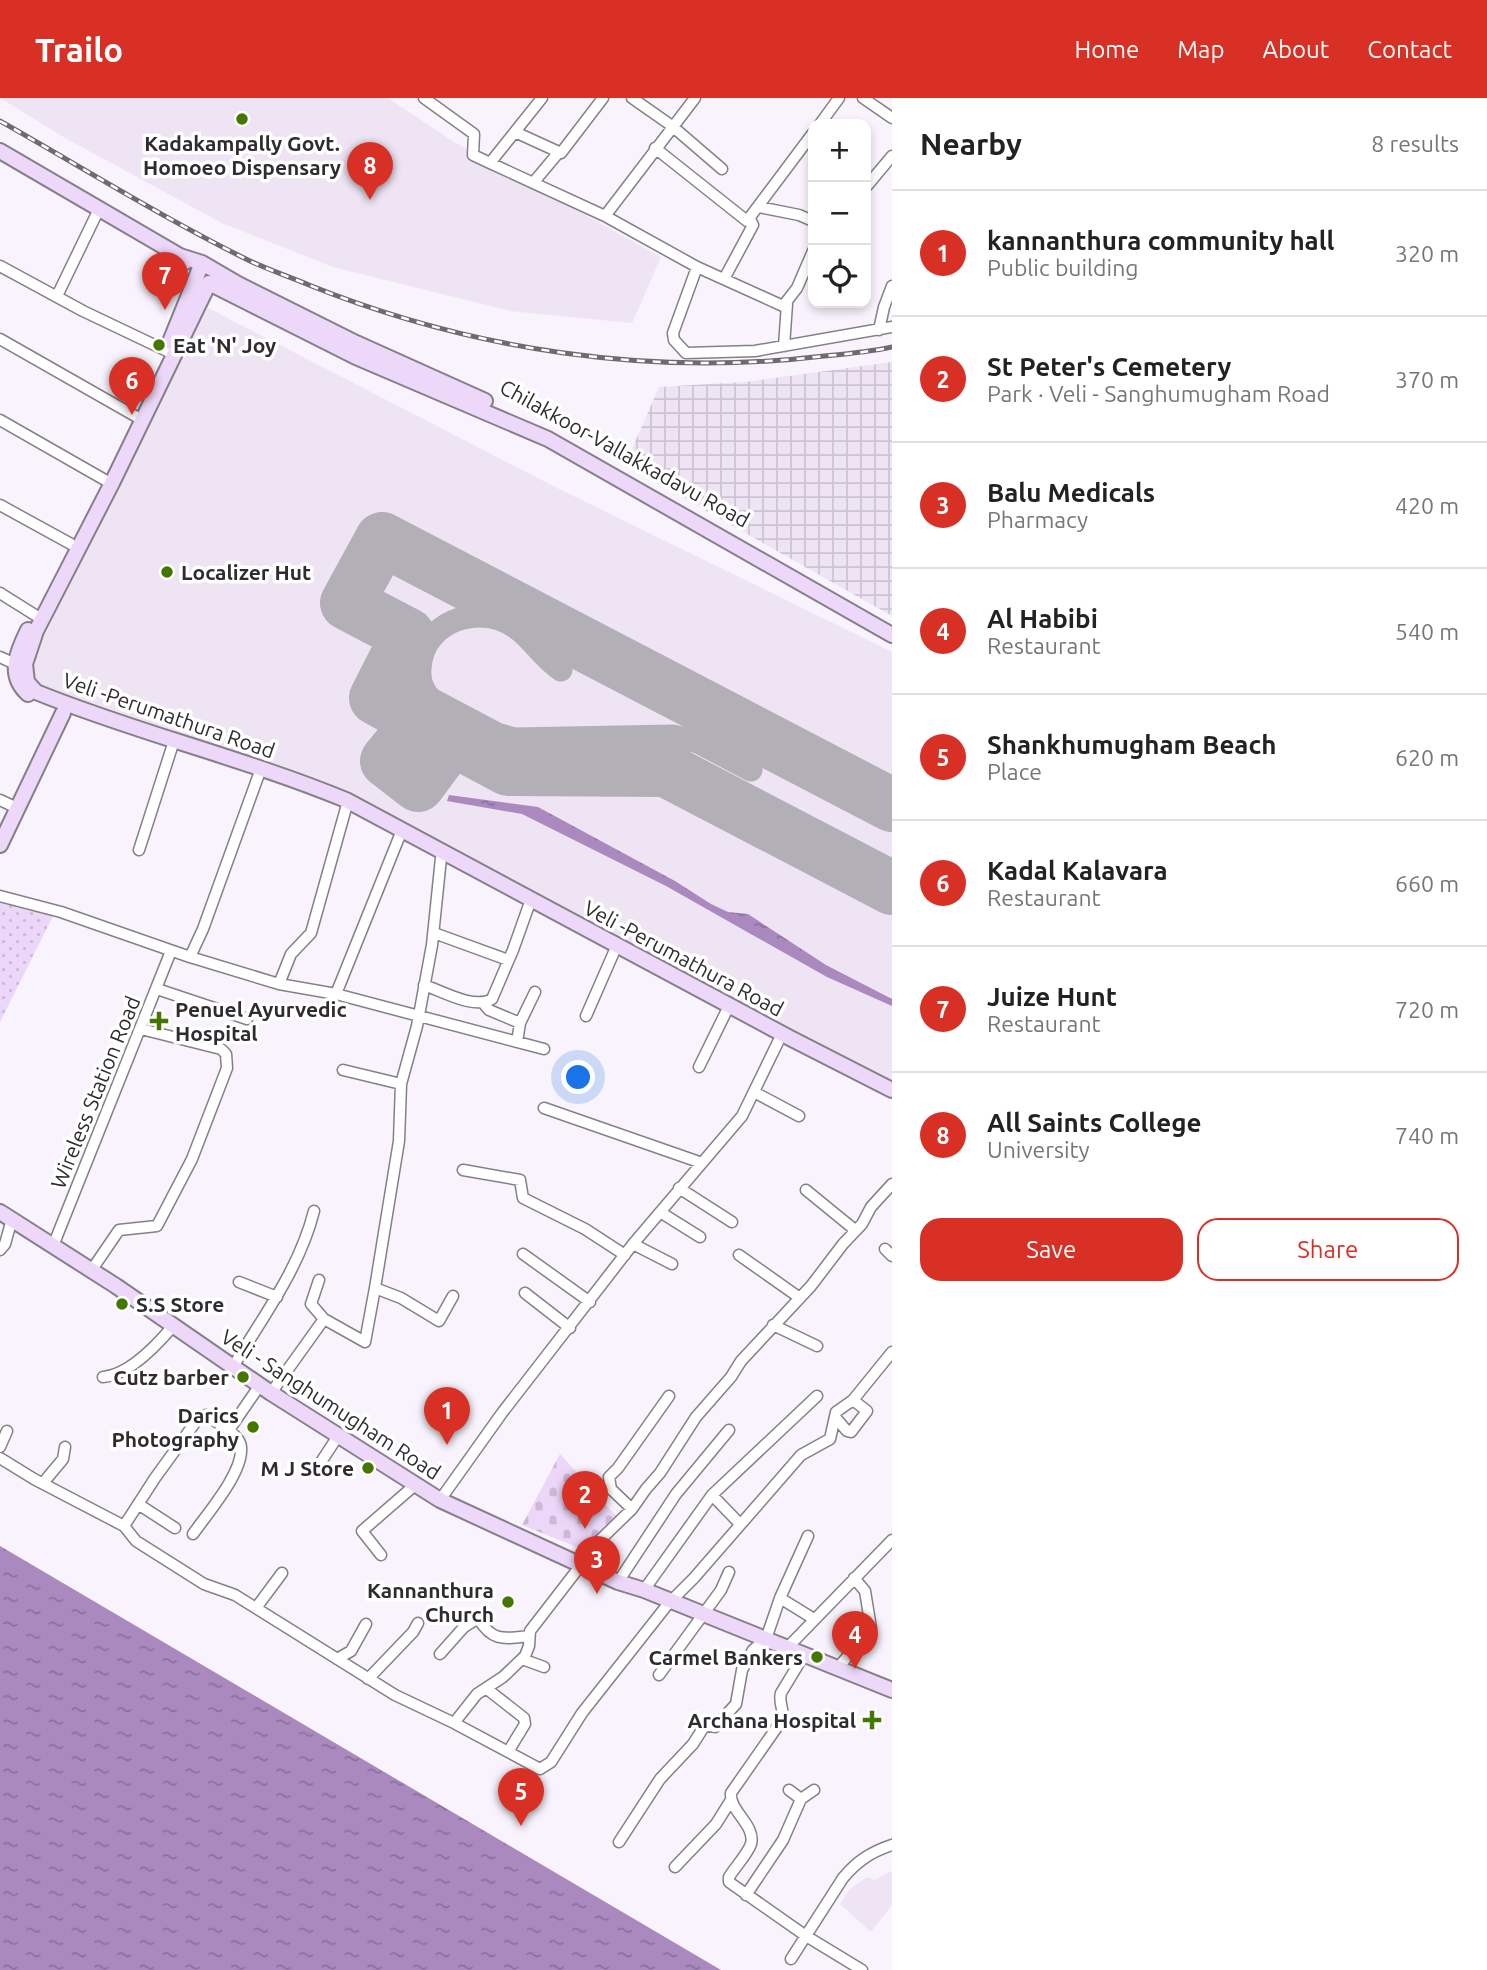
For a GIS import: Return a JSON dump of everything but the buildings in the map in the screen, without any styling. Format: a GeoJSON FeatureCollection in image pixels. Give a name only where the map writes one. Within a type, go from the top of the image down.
{"type":"FeatureCollection","features":[{"type":"Feature","properties":{"kind":"main road","name":"Chilakkoor-Vallakkadavu Road"},"geometry":{"type":"LineString","coordinates":[[0,151],[234,289],[542,427],[892,626]]}},
{"type":"Feature","properties":{"kind":"main road"},"geometry":{"type":"LineString","coordinates":[[205,272],[137,417],[17,651],[17,678],[24,690],[37,701],[63,713],[259,774],[346,808],[726,1013],[892,1098]]}},
{"type":"Feature","properties":{"kind":"main road","name":"Veli -Perumathura Road"},"geometry":{"type":"LineString","coordinates":[[205,272],[112,483],[36,631],[25,664],[27,682],[36,692],[139,731],[286,776],[346,800],[892,1090]]}},
{"type":"Feature","properties":{"kind":"main road"},"geometry":{"type":"LineString","coordinates":[[234,289],[356,357],[548,439],[892,635]]}},
{"type":"Feature","properties":{"kind":"main road"},"geometry":{"type":"LineString","coordinates":[[0,845],[63,713]]}},
{"type":"Feature","properties":{"kind":"main road","name":"Veli - Sanghumugham Road"},"geometry":{"type":"LineString","coordinates":[[6,1215],[266,1389],[440,1500],[618,1582],[890,1686]]}},
{"type":"Feature","properties":{"kind":"street"},"geometry":{"type":"LineString","coordinates":[[424,98],[474,134],[473,155],[605,216],[696,267],[778,305],[787,304]]}},
{"type":"Feature","properties":{"kind":"street"},"geometry":{"type":"LineString","coordinates":[[490,163],[542,98]]}},
{"type":"Feature","properties":{"kind":"street"},"geometry":{"type":"LineString","coordinates":[[533,183],[559,152],[563,152],[603,98]]}},
{"type":"Feature","properties":{"kind":"street"},"geometry":{"type":"LineString","coordinates":[[632,98],[672,126],[722,169]]}},
{"type":"Feature","properties":{"kind":"street"},"geometry":{"type":"LineString","coordinates":[[605,216],[695,98]]}},
{"type":"Feature","properties":{"kind":"street"},"geometry":{"type":"LineString","coordinates":[[824,119],[839,98]]}},
{"type":"Feature","properties":{"kind":"street"},"geometry":{"type":"LineString","coordinates":[[863,98],[890,113]]}},
{"type":"Feature","properties":{"kind":"street"},"geometry":{"type":"LineString","coordinates":[[514,132],[559,152]]}},
{"type":"Feature","properties":{"kind":"street"},"geometry":{"type":"LineString","coordinates":[[655,148],[744,220],[750,219],[808,140]]}},
{"type":"Feature","properties":{"kind":"street"},"geometry":{"type":"LineString","coordinates":[[870,182],[892,156]]}},
{"type":"Feature","properties":{"kind":"street"},"geometry":{"type":"LineString","coordinates":[[759,207],[808,219]]}},
{"type":"Feature","properties":{"kind":"street"},"geometry":{"type":"LineString","coordinates":[[57,296],[99,209]]}},
{"type":"Feature","properties":{"kind":"street"},"geometry":{"type":"LineString","coordinates":[[724,279],[753,225],[750,219]]}},
{"type":"Feature","properties":{"kind":"street"},"geometry":{"type":"LineString","coordinates":[[784,346],[787,304],[808,263]]}},
{"type":"Feature","properties":{"kind":"street"},"geometry":{"type":"LineString","coordinates":[[0,266],[83,311],[167,351]]}},
{"type":"Feature","properties":{"kind":"street"},"geometry":{"type":"LineString","coordinates":[[696,267],[673,333],[674,340],[686,353],[755,351],[892,327]]}},
{"type":"Feature","properties":{"kind":"street"},"geometry":{"type":"LineString","coordinates":[[879,330],[892,286]]}},
{"type":"Feature","properties":{"kind":"street"},"geometry":{"type":"LineString","coordinates":[[0,339],[137,417]]}},
{"type":"Feature","properties":{"kind":"street"},"geometry":{"type":"LineString","coordinates":[[0,420],[105,480]]}},
{"type":"Feature","properties":{"kind":"street"},"geometry":{"type":"LineString","coordinates":[[0,505],[71,544]]}},
{"type":"Feature","properties":{"kind":"street"},"geometry":{"type":"LineString","coordinates":[[0,593],[35,615]]}},
{"type":"Feature","properties":{"kind":"street"},"geometry":{"type":"LineString","coordinates":[[0,657],[15,664]]}},
{"type":"Feature","properties":{"kind":"street"},"geometry":{"type":"LineString","coordinates":[[139,850],[172,747]]}},
{"type":"Feature","properties":{"kind":"street"},"geometry":{"type":"LineString","coordinates":[[190,957],[203,929],[259,774]]}},
{"type":"Feature","properties":{"kind":"street"},"geometry":{"type":"LineString","coordinates":[[0,800],[18,808]]}},
{"type":"Feature","properties":{"kind":"street"},"geometry":{"type":"LineString","coordinates":[[279,984],[290,954],[311,933],[346,808]]}},
{"type":"Feature","properties":{"kind":"street"},"geometry":{"type":"LineString","coordinates":[[336,994],[400,835]]}},
{"type":"Feature","properties":{"kind":"street"},"geometry":{"type":"LineString","coordinates":[[320,1280],[311,1304],[324,1319],[365,1342],[399,1141],[401,1084],[419,1015],[434,933],[441,859]]}},
{"type":"Feature","properties":{"kind":"street"},"geometry":{"type":"LineString","coordinates":[[0,896],[61,912],[171,951],[279,984],[336,994],[544,1049]]}},
{"type":"Feature","properties":{"kind":"street"},"geometry":{"type":"LineString","coordinates":[[484,1004],[492,999],[529,905]]}},
{"type":"Feature","properties":{"kind":"street"},"geometry":{"type":"LineString","coordinates":[[434,933],[509,960]]}},
{"type":"Feature","properties":{"kind":"street","name":"Wireless Station Road"},"geometry":{"type":"LineString","coordinates":[[53,1246],[171,951]]}},
{"type":"Feature","properties":{"kind":"street"},"geometry":{"type":"LineString","coordinates":[[586,1017],[614,952]]}},
{"type":"Feature","properties":{"kind":"street"},"geometry":{"type":"LineString","coordinates":[[424,985],[484,1004],[489,1010],[520,1023]]}},
{"type":"Feature","properties":{"kind":"street"},"geometry":{"type":"LineString","coordinates":[[157,989],[247,1019]]}},
{"type":"Feature","properties":{"kind":"street"},"geometry":{"type":"LineString","coordinates":[[517,1042],[520,1023],[535,992]]}},
{"type":"Feature","properties":{"kind":"street"},"geometry":{"type":"LineString","coordinates":[[699,1067],[726,1013]]}},
{"type":"Feature","properties":{"kind":"street"},"geometry":{"type":"LineString","coordinates":[[90,1271],[119,1230],[158,1226],[192,1159],[227,1068],[226,1054],[221,1049],[141,1029]]}},
{"type":"Feature","properties":{"kind":"street"},"geometry":{"type":"LineString","coordinates":[[440,1500],[494,1424],[625,1255],[742,1116],[779,1040]]}},
{"type":"Feature","properties":{"kind":"street"},"geometry":{"type":"LineString","coordinates":[[343,1070],[401,1084]]}},
{"type":"Feature","properties":{"kind":"street"},"geometry":{"type":"LineString","coordinates":[[754,1092],[799,1116]]}},
{"type":"Feature","properties":{"kind":"street"},"geometry":{"type":"LineString","coordinates":[[544,1108],[702,1163]]}},
{"type":"Feature","properties":{"kind":"street"},"geometry":{"type":"LineString","coordinates":[[463,1170],[520,1180],[523,1198],[585,1230],[625,1255]]}},
{"type":"Feature","properties":{"kind":"street"},"geometry":{"type":"LineString","coordinates":[[454,1723],[477,1694],[487,1689],[522,1659],[527,1652],[528,1636],[533,1626],[584,1566],[596,1544],[632,1509],[660,1473],[696,1417],[773,1325],[800,1298],[892,1184]]}},
{"type":"Feature","properties":{"kind":"street"},"geometry":{"type":"LineString","coordinates":[[680,1188],[733,1222]]}},
{"type":"Feature","properties":{"kind":"street"},"geometry":{"type":"LineString","coordinates":[[806,1190],[856,1230]]}},
{"type":"Feature","properties":{"kind":"street"},"geometry":{"type":"LineString","coordinates":[[233,1367],[277,1297],[308,1236],[314,1211]]}},
{"type":"Feature","properties":{"kind":"street"},"geometry":{"type":"LineString","coordinates":[[660,1212],[701,1237]]}},
{"type":"Feature","properties":{"kind":"street"},"geometry":{"type":"LineString","coordinates":[[0,1250],[5,1244],[6,1215]]}},
{"type":"Feature","properties":{"kind":"street"},"geometry":{"type":"LineString","coordinates":[[634,1244],[672,1264]]}},
{"type":"Feature","properties":{"kind":"street"},"geometry":{"type":"LineString","coordinates":[[523,1254],[590,1302]]}},
{"type":"Feature","properties":{"kind":"street"},"geometry":{"type":"LineString","coordinates":[[739,1255],[800,1298]]}},
{"type":"Feature","properties":{"kind":"street"},"geometry":{"type":"LineString","coordinates":[[239,1282],[277,1297]]}},
{"type":"Feature","properties":{"kind":"street"},"geometry":{"type":"LineString","coordinates":[[375,1288],[401,1298],[439,1321],[453,1296]]}},
{"type":"Feature","properties":{"kind":"street"},"geometry":{"type":"LineString","coordinates":[[525,1293],[570,1328]]}},
{"type":"Feature","properties":{"kind":"street"},"geometry":{"type":"LineString","coordinates":[[229,1430],[324,1319]]}},
{"type":"Feature","properties":{"kind":"street"},"geometry":{"type":"LineString","coordinates":[[773,1325],[817,1346]]}},
{"type":"Feature","properties":{"kind":"street"},"geometry":{"type":"LineString","coordinates":[[103,1377],[115,1376],[156,1347],[173,1326]]}},
{"type":"Feature","properties":{"kind":"street"},"geometry":{"type":"LineString","coordinates":[[0,1458],[124,1526],[136,1541],[204,1584],[235,1595],[395,1695],[540,1769],[546,1767],[582,1713],[668,1604],[801,1455],[830,1439],[836,1412],[853,1400],[892,1352]]}},
{"type":"Feature","properties":{"kind":"street"},"geometry":{"type":"LineString","coordinates":[[632,1509],[611,1489],[609,1477],[669,1396]]}},
{"type":"Feature","properties":{"kind":"street"},"geometry":{"type":"LineString","coordinates":[[644,1590],[712,1495],[817,1396]]}},
{"type":"Feature","properties":{"kind":"street"},"geometry":{"type":"LineString","coordinates":[[835,1417],[851,1432],[867,1411],[853,1400]]}},
{"type":"Feature","properties":{"kind":"street"},"geometry":{"type":"LineString","coordinates":[[124,1526],[201,1416],[205,1415],[229,1430],[240,1443],[240,1461],[234,1475],[193,1534]]}},
{"type":"Feature","properties":{"kind":"street"},"geometry":{"type":"LineString","coordinates":[[618,1582],[676,1494],[729,1430]]}},
{"type":"Feature","properties":{"kind":"street"},"geometry":{"type":"LineString","coordinates":[[0,1447],[7,1431]]}},
{"type":"Feature","properties":{"kind":"street"},"geometry":{"type":"LineString","coordinates":[[319,1465],[338,1436]]}},
{"type":"Feature","properties":{"kind":"street"},"geometry":{"type":"LineString","coordinates":[[43,1483],[63,1459],[65,1447]]}},
{"type":"Feature","properties":{"kind":"street"},"geometry":{"type":"LineString","coordinates":[[381,1555],[362,1531],[415,1485]]}},
{"type":"Feature","properties":{"kind":"street"},"geometry":{"type":"LineString","coordinates":[[712,1495],[740,1524]]}},
{"type":"Feature","properties":{"kind":"street"},"geometry":{"type":"LineString","coordinates":[[138,1504],[175,1528]]}},
{"type":"Feature","properties":{"kind":"street"},"geometry":{"type":"LineString","coordinates":[[619,1842],[660,1779],[693,1744],[705,1725],[715,1727],[736,1704],[742,1670],[753,1650],[766,1639],[780,1598],[808,1536]]}},
{"type":"Feature","properties":{"kind":"street"},"geometry":{"type":"LineString","coordinates":[[787,1647],[892,1540]]}},
{"type":"Feature","properties":{"kind":"street"},"geometry":{"type":"LineString","coordinates":[[659,1675],[721,1590],[729,1572]]}},
{"type":"Feature","properties":{"kind":"street"},"geometry":{"type":"LineString","coordinates":[[256,1608],[282,1573]]}},
{"type":"Feature","properties":{"kind":"street"},"geometry":{"type":"LineString","coordinates":[[838,1668],[871,1628],[865,1591],[854,1578]]}},
{"type":"Feature","properties":{"kind":"street"},"geometry":{"type":"LineString","coordinates":[[780,1598],[814,1619]]}},
{"type":"Feature","properties":{"kind":"street"},"geometry":{"type":"LineString","coordinates":[[440,1654],[464,1627],[478,1618],[485,1631],[503,1640],[528,1636]]}},
{"type":"Feature","properties":{"kind":"street"},"geometry":{"type":"LineString","coordinates":[[368,1679],[413,1632],[418,1623]]}},
{"type":"Feature","properties":{"kind":"street"},"geometry":{"type":"LineString","coordinates":[[337,1659],[351,1651],[366,1624]]}},
{"type":"Feature","properties":{"kind":"street"},"geometry":{"type":"LineString","coordinates":[[675,1867],[716,1824],[731,1800],[733,1789],[782,1720],[783,1712],[779,1699],[781,1693],[804,1655]]}},
{"type":"Feature","properties":{"kind":"street"},"geometry":{"type":"LineString","coordinates":[[522,1659],[544,1667]]}},
{"type":"Feature","properties":{"kind":"street"},"geometry":{"type":"LineString","coordinates":[[487,1689],[524,1718],[525,1724],[508,1752]]}},
{"type":"Feature","properties":{"kind":"street"},"geometry":{"type":"LineString","coordinates":[[789,1790],[802,1799]]}},
{"type":"Feature","properties":{"kind":"street"},"geometry":{"type":"LineString","coordinates":[[746,1895],[783,1840],[802,1799],[814,1790]]}},
{"type":"Feature","properties":{"kind":"street"},"geometry":{"type":"LineString","coordinates":[[731,1800],[749,1829],[751,1840],[750,1846],[728,1880],[730,1885],[862,1970]]}},
{"type":"Feature","properties":{"kind":"street"},"geometry":{"type":"LineString","coordinates":[[791,1959],[853,1866],[869,1853],[892,1844]]}},
{"type":"Feature","properties":{"kind":"shaded area"},"geometry":{"type":"Polygon","coordinates":[[[0,98],[388,98],[454,142],[661,257],[632,323],[510,311],[333,267],[222,223],[67,139],[0,98]]]}},
{"type":"Feature","properties":{"kind":"shaded area"},"geometry":{"type":"Polygon","coordinates":[[[208,308],[557,488],[892,652],[892,1080],[342,789],[40,685],[31,673],[31,663],[189,339],[208,308]]]}},
{"type":"Feature","properties":{"kind":"shaded area"},"geometry":{"type":"Polygon","coordinates":[[[892,362],[892,616],[625,465],[659,387],[745,382],[892,362]]]}},
{"type":"Feature","properties":{"kind":"shaded area"},"geometry":{"type":"Polygon","coordinates":[[[892,1871],[892,1905],[871,1932],[840,1904],[850,1889],[867,1877],[874,1880],[892,1871]]]}},
{"type":"Feature","properties":{"kind":"green space"},"geometry":{"type":"Polygon","coordinates":[[[0,899],[53,916],[0,1022],[0,899]]]}},
{"type":"Feature","properties":{"kind":"green space"},"geometry":{"type":"Polygon","coordinates":[[[560,1454],[616,1516],[584,1550],[522,1525],[560,1454]]]}},
{"type":"Feature","properties":{"kind":"water"},"geometry":{"type":"Polygon","coordinates":[[[449,795],[538,807],[675,881],[711,904],[728,912],[748,914],[826,965],[892,999],[892,1006],[827,977],[666,886],[522,814],[447,801],[449,795]]]}},
{"type":"Feature","properties":{"kind":"water"},"geometry":{"type":"Polygon","coordinates":[[[0,1546],[721,1970],[0,1970],[0,1546]]]}},
{"type":"Feature","properties":{"kind":"taxiway"},"geometry":{"type":"LineString","coordinates":[[561,670],[509,623],[485,616],[458,619],[436,633],[422,655],[420,673],[424,689],[431,699],[497,734],[514,739],[673,736],[698,742],[751,770]]}},
{"type":"Feature","properties":{"kind":"runway"},"geometry":{"type":"LineString","coordinates":[[892,805],[382,539],[347,603],[408,635],[376,698],[419,722],[387,761],[418,785],[452,739],[508,769],[666,770],[892,888]]}},
{"type":"Feature","properties":{"kind":"railway"},"geometry":{"type":"LineString","coordinates":[[0,121],[155,211],[250,261],[371,308],[433,326],[497,342],[627,360],[759,362],[850,354],[892,347]]}},
{"type":"Feature","properties":{"kind":"place","name":"Kadakampally Govt. Homoeo Dispensary"},"geometry":{"type":"Point","coordinates":[242,119]}},
{"type":"Feature","properties":{"kind":"place","name":"All Saints College"},"geometry":{"type":"Point","coordinates":[370,200]}},
{"type":"Feature","properties":{"kind":"place","name":"Juize Hunt"},"geometry":{"type":"Point","coordinates":[165,310]}},
{"type":"Feature","properties":{"kind":"place","name":"Eat 'N' Joy"},"geometry":{"type":"Point","coordinates":[159,345]}},
{"type":"Feature","properties":{"kind":"place","name":"Kadal Kalavara"},"geometry":{"type":"Point","coordinates":[132,415]}},
{"type":"Feature","properties":{"kind":"place","name":"Localizer Hut"},"geometry":{"type":"Point","coordinates":[167,572]}},
{"type":"Feature","properties":{"kind":"place","name":"Penuel Ayurvedic Hospital"},"geometry":{"type":"Point","coordinates":[159,1021]}},
{"type":"Feature","properties":{"kind":"place","name":"S.S Store"},"geometry":{"type":"Point","coordinates":[122,1304]}},
{"type":"Feature","properties":{"kind":"place","name":"Cutz barber"},"geometry":{"type":"Point","coordinates":[243,1377]}},
{"type":"Feature","properties":{"kind":"place","name":"Darics Photography"},"geometry":{"type":"Point","coordinates":[253,1427]}},
{"type":"Feature","properties":{"kind":"place","name":"kannanthura community hall"},"geometry":{"type":"Point","coordinates":[447,1445]}},
{"type":"Feature","properties":{"kind":"place","name":"M J Store"},"geometry":{"type":"Point","coordinates":[368,1468]}},
{"type":"Feature","properties":{"kind":"place","name":"St Peter's Cemetery"},"geometry":{"type":"Point","coordinates":[585,1529]}},
{"type":"Feature","properties":{"kind":"place","name":"Balu Medicals"},"geometry":{"type":"Point","coordinates":[597,1594]}},
{"type":"Feature","properties":{"kind":"place","name":"Kannanthura Church"},"geometry":{"type":"Point","coordinates":[508,1602]}},
{"type":"Feature","properties":{"kind":"place","name":"Carmel Bankers"},"geometry":{"type":"Point","coordinates":[817,1657]}},
{"type":"Feature","properties":{"kind":"place","name":"Al Habibi"},"geometry":{"type":"Point","coordinates":[855,1669]}},
{"type":"Feature","properties":{"kind":"place","name":"Archana Hospital"},"geometry":{"type":"Point","coordinates":[872,1720]}},
{"type":"Feature","properties":{"kind":"place","name":"Shankhumugham Beach"},"geometry":{"type":"Point","coordinates":[521,1826]}}]}
